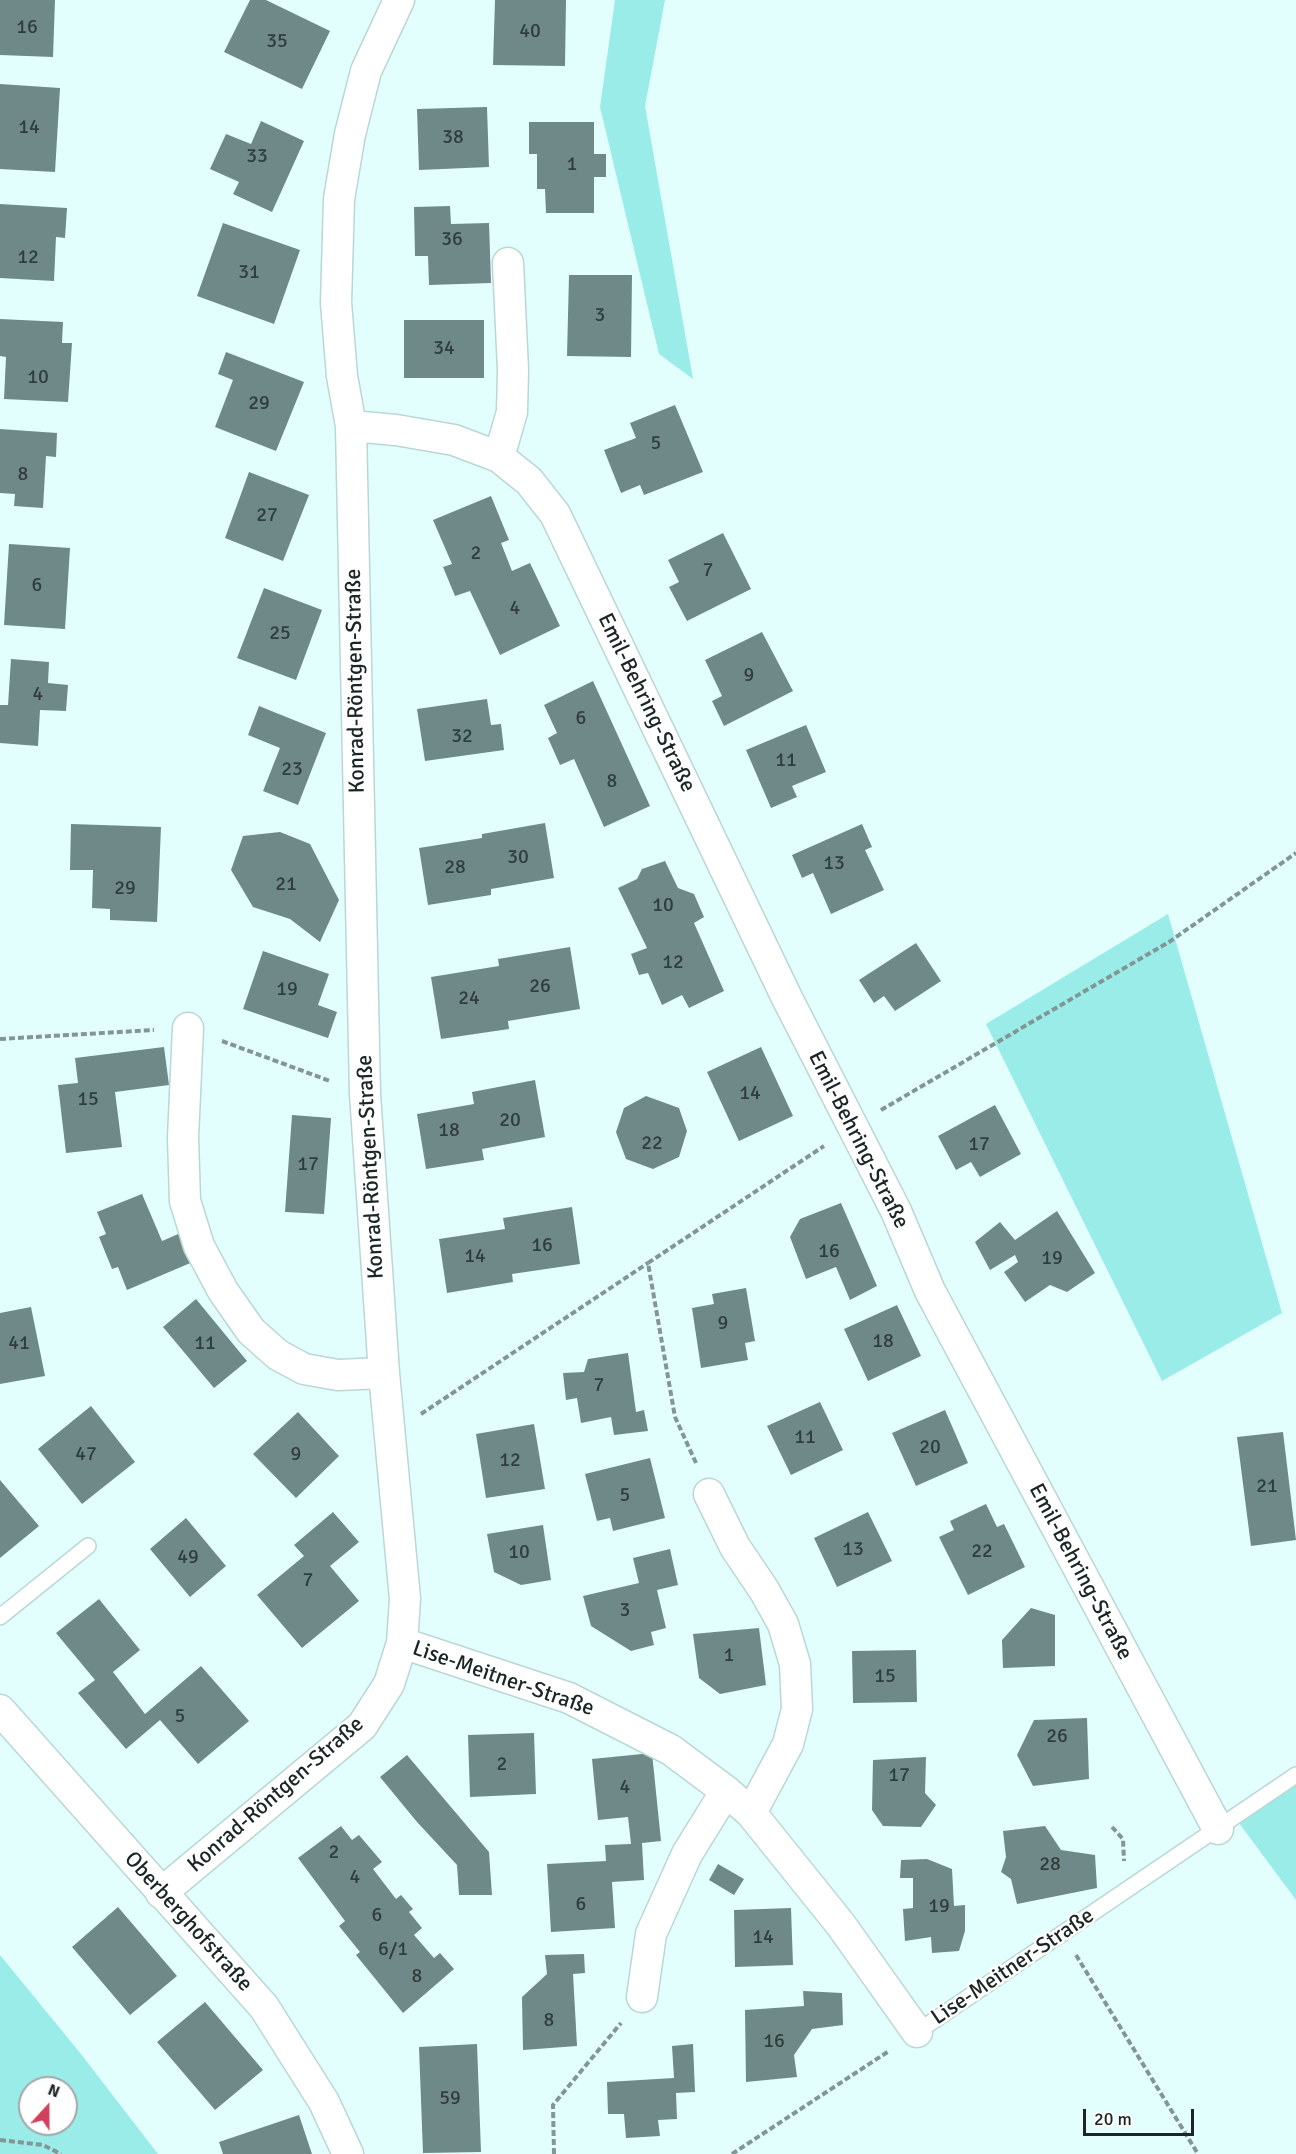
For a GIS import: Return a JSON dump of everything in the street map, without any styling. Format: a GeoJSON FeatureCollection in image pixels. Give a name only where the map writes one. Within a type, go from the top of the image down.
{"type":"FeatureCollection","features":[{"type":"Feature","properties":{"kind":"street","name":"Konrad-Röntgen-Straße"},"geometry":{"type":"LineString","coordinates":[[161,1893],[362,1726],[389,1684],[402,1643],[405,1599],[384,1373],[365,1094],[351,426],[342,376],[336,303],[339,198],[350,134],[366,71],[399,0]]}},
{"type":"Feature","properties":{"kind":"street"},"geometry":{"type":"LineString","coordinates":[[499,457],[512,412],[513,370],[508,263]]}},
{"type":"Feature","properties":{"kind":"street","name":"Emil-Behring-Straße"},"geometry":{"type":"LineString","coordinates":[[351,426],[396,430],[454,440],[499,457],[529,481],[555,514],[787,998],[896,1211],[930,1291],[1218,1829]]}},
{"type":"Feature","properties":{"kind":"street"},"geometry":{"type":"LineString","coordinates":[[188,1028],[183,1138],[185,1200],[199,1246],[223,1291],[251,1330],[278,1354],[304,1369],[338,1374],[384,1373]]}},
{"type":"Feature","properties":{"kind":"street"},"geometry":{"type":"LineString","coordinates":[[709,1494],[735,1547],[764,1590],[783,1624],[795,1664],[797,1709],[788,1744],[751,1813]]}},
{"type":"Feature","properties":{"kind":"street","name":"Lise-Meitner-Straße"},"geometry":{"type":"LineString","coordinates":[[402,1643],[569,1698],[671,1750],[726,1791],[751,1813],[841,1925],[917,2032]]}},
{"type":"Feature","properties":{"kind":"street","name":"Oberberghofstraße"},"geometry":{"type":"LineString","coordinates":[[0,1710],[264,2007],[324,2102],[348,2154]]}},
{"type":"Feature","properties":{"kind":"street"},"geometry":{"type":"LineString","coordinates":[[642,1997],[651,1934],[687,1854],[726,1791]]}},
{"type":"Feature","properties":{"kind":"lane"},"geometry":{"type":"LineString","coordinates":[[0,1617],[88,1546]]}},
{"type":"Feature","properties":{"kind":"lane","name":"Lise-Meitner-Straße"},"geometry":{"type":"LineString","coordinates":[[917,2032],[1296,1775]]}},
{"type":"Feature","properties":{"kind":"path"},"geometry":{"type":"LineString","coordinates":[[420,1406],[421,1414],[852,1128],[1169,942],[1296,853]]}},
{"type":"Feature","properties":{"kind":"path"},"geometry":{"type":"LineString","coordinates":[[648,1263],[675,1417],[709,1494]]}},
{"type":"Feature","properties":{"kind":"path"},"geometry":{"type":"LineString","coordinates":[[1063,1934],[1198,2154]]}},
{"type":"Feature","properties":{"kind":"path"},"geometry":{"type":"LineString","coordinates":[[554,2154],[553,2105],[642,1997]]}},
{"type":"Feature","properties":{"kind":"path"},"geometry":{"type":"LineString","coordinates":[[732,2154],[917,2032]]}},
{"type":"Feature","properties":{"kind":"path"},"geometry":{"type":"LineString","coordinates":[[0,2140],[42,2145],[61,2154]]}},
{"type":"Feature","properties":{"kind":"shaded area"},"geometry":{"type":"Polygon","coordinates":[[[615,0],[665,0],[645,106],[693,379],[659,354],[600,107],[615,0]]]}},
{"type":"Feature","properties":{"kind":"shaded area"},"geometry":{"type":"Polygon","coordinates":[[[1168,914],[1282,1313],[1162,1381],[986,1024],[1168,914]]]}},
{"type":"Feature","properties":{"kind":"shaded area"},"geometry":{"type":"Polygon","coordinates":[[[1296,1783],[1296,1900],[1239,1823],[1296,1783]]]}},
{"type":"Feature","properties":{"kind":"shaded area"},"geometry":{"type":"Polygon","coordinates":[[[0,1955],[81,2054],[158,2154],[0,2154],[0,1955]]]}},
{"type":"Feature","properties":{"kind":"building"},"geometry":{"type":"Polygon","coordinates":[[[0,0],[55,0],[53,57],[0,55],[0,0]]]}},
{"type":"Feature","properties":{"kind":"building"},"geometry":{"type":"Polygon","coordinates":[[[250,0],[266,0],[330,31],[302,89],[224,52],[250,0]]]}},
{"type":"Feature","properties":{"kind":"building"},"geometry":{"type":"Polygon","coordinates":[[[495,0],[566,0],[565,66],[493,65],[495,0]]]}},
{"type":"Feature","properties":{"kind":"building"},"geometry":{"type":"Polygon","coordinates":[[[0,84],[60,88],[55,172],[0,169],[0,84]]]}},
{"type":"Feature","properties":{"kind":"building"},"geometry":{"type":"Polygon","coordinates":[[[487,107],[489,167],[419,170],[417,109],[487,107]]]}},
{"type":"Feature","properties":{"kind":"building"},"geometry":{"type":"Polygon","coordinates":[[[261,121],[304,141],[272,212],[233,194],[239,182],[210,169],[226,134],[251,144],[261,121]]]}},
{"type":"Feature","properties":{"kind":"building"},"geometry":{"type":"Polygon","coordinates":[[[529,122],[594,122],[594,154],[606,154],[606,177],[594,177],[594,213],[546,213],[545,189],[537,189],[537,154],[529,154],[529,122]]]}},
{"type":"Feature","properties":{"kind":"building"},"geometry":{"type":"Polygon","coordinates":[[[0,204],[67,208],[65,238],[56,237],[54,281],[0,278],[0,204]]]}},
{"type":"Feature","properties":{"kind":"building"},"geometry":{"type":"Polygon","coordinates":[[[450,206],[451,224],[489,223],[491,283],[429,285],[428,256],[415,256],[414,207],[450,206]]]}},
{"type":"Feature","properties":{"kind":"building"},"geometry":{"type":"Polygon","coordinates":[[[223,223],[300,250],[274,324],[197,296],[223,223]]]}},
{"type":"Feature","properties":{"kind":"building"},"geometry":{"type":"Polygon","coordinates":[[[569,275],[632,275],[631,357],[567,356],[569,275]]]}},
{"type":"Feature","properties":{"kind":"building"},"geometry":{"type":"Polygon","coordinates":[[[0,319],[63,322],[62,343],[72,343],[68,402],[4,399],[6,357],[0,356],[0,319]]]}},
{"type":"Feature","properties":{"kind":"building"},"geometry":{"type":"Polygon","coordinates":[[[404,320],[484,320],[484,378],[404,378],[404,320]]]}},
{"type":"Feature","properties":{"kind":"building"},"geometry":{"type":"Polygon","coordinates":[[[226,352],[304,382],[276,451],[215,427],[233,380],[218,374],[226,352]]]}},
{"type":"Feature","properties":{"kind":"building"},"geometry":{"type":"Polygon","coordinates":[[[675,405],[703,472],[644,495],[640,485],[621,493],[604,450],[636,438],[630,423],[675,405]]]}},
{"type":"Feature","properties":{"kind":"building"},"geometry":{"type":"Polygon","coordinates":[[[0,429],[57,433],[56,457],[46,456],[43,508],[14,506],[15,494],[0,493],[0,429]]]}},
{"type":"Feature","properties":{"kind":"building"},"geometry":{"type":"Polygon","coordinates":[[[249,472],[309,495],[283,561],[225,538],[249,472]]]}},
{"type":"Feature","properties":{"kind":"building"},"geometry":{"type":"Polygon","coordinates":[[[491,496],[509,540],[501,543],[512,571],[530,563],[560,626],[500,655],[470,591],[455,596],[443,567],[452,564],[433,520],[491,496]]]}},
{"type":"Feature","properties":{"kind":"building"},"geometry":{"type":"Polygon","coordinates":[[[723,533],[751,589],[687,621],[669,587],[679,582],[668,560],[723,533]]]}},
{"type":"Feature","properties":{"kind":"building"},"geometry":{"type":"Polygon","coordinates":[[[9,544],[70,548],[65,629],[4,625],[9,544]]]}},
{"type":"Feature","properties":{"kind":"building"},"geometry":{"type":"Polygon","coordinates":[[[264,588],[322,610],[296,680],[237,658],[264,588]]]}},
{"type":"Feature","properties":{"kind":"building"},"geometry":{"type":"Polygon","coordinates":[[[762,632],[793,691],[724,726],[712,701],[722,696],[705,660],[762,632]]]}},
{"type":"Feature","properties":{"kind":"building"},"geometry":{"type":"Polygon","coordinates":[[[11,659],[49,662],[48,683],[68,685],[66,711],[40,710],[38,746],[0,743],[0,705],[8,705],[11,659]]]}},
{"type":"Feature","properties":{"kind":"building"},"geometry":{"type":"Polygon","coordinates":[[[593,681],[650,806],[604,827],[574,759],[560,765],[548,738],[557,733],[544,705],[593,681]]]}},
{"type":"Feature","properties":{"kind":"building"},"geometry":{"type":"Polygon","coordinates":[[[487,699],[491,725],[501,724],[504,750],[425,761],[417,709],[487,699]]]}},
{"type":"Feature","properties":{"kind":"building"},"geometry":{"type":"Polygon","coordinates":[[[259,706],[326,733],[298,805],[263,791],[280,748],[248,735],[259,706]]]}},
{"type":"Feature","properties":{"kind":"building"},"geometry":{"type":"Polygon","coordinates":[[[806,725],[826,772],[792,786],[797,797],[771,808],[746,750],[806,725]]]}},
{"type":"Feature","properties":{"kind":"building"},"geometry":{"type":"Polygon","coordinates":[[[545,823],[554,878],[491,889],[491,895],[428,905],[419,848],[482,838],[482,834],[545,823]]]}},
{"type":"Feature","properties":{"kind":"building"},"geometry":{"type":"Polygon","coordinates":[[[71,824],[161,827],[157,922],[110,920],[110,909],[92,908],[93,870],[70,870],[71,824]]]}},
{"type":"Feature","properties":{"kind":"building"},"geometry":{"type":"Polygon","coordinates":[[[862,824],[872,847],[865,850],[884,890],[831,914],[813,873],[802,878],[792,855],[862,824]]]}},
{"type":"Feature","properties":{"kind":"building"},"geometry":{"type":"Polygon","coordinates":[[[280,832],[310,844],[339,900],[320,942],[290,919],[253,907],[231,870],[243,836],[280,832]]]}},
{"type":"Feature","properties":{"kind":"building"},"geometry":{"type":"Polygon","coordinates":[[[665,861],[678,888],[694,894],[704,917],[694,923],[724,991],[689,1008],[682,995],[662,1005],[648,973],[639,975],[631,954],[647,948],[618,888],[637,879],[642,869],[665,861]]]}},
{"type":"Feature","properties":{"kind":"building"},"geometry":{"type":"Polygon","coordinates":[[[916,943],[941,981],[895,1011],[884,996],[874,1003],[859,980],[916,943]]]}},
{"type":"Feature","properties":{"kind":"building"},"geometry":{"type":"Polygon","coordinates":[[[570,947],[580,1009],[508,1021],[509,1029],[441,1039],[431,977],[499,966],[498,959],[570,947]]]}},
{"type":"Feature","properties":{"kind":"building"},"geometry":{"type":"Polygon","coordinates":[[[263,951],[329,974],[318,1005],[337,1012],[328,1038],[243,1009],[263,951]]]}},
{"type":"Feature","properties":{"kind":"building"},"geometry":{"type":"Polygon","coordinates":[[[164,1047],[169,1085],[115,1092],[122,1147],[66,1153],[58,1085],[78,1083],[75,1058],[164,1047]]]}},
{"type":"Feature","properties":{"kind":"building"},"geometry":{"type":"Polygon","coordinates":[[[761,1047],[793,1116],[739,1141],[707,1072],[761,1047]]]}},
{"type":"Feature","properties":{"kind":"building"},"geometry":{"type":"Polygon","coordinates":[[[535,1080],[545,1137],[482,1149],[484,1160],[426,1169],[417,1114],[474,1104],[472,1092],[535,1080]]]}},
{"type":"Feature","properties":{"kind":"building"},"geometry":{"type":"Polygon","coordinates":[[[646,1096],[679,1108],[687,1131],[679,1157],[653,1169],[626,1159],[616,1132],[624,1108],[646,1096]]]}},
{"type":"Feature","properties":{"kind":"building"},"geometry":{"type":"Polygon","coordinates":[[[995,1105],[1021,1154],[980,1177],[971,1162],[956,1170],[938,1136],[995,1105]]]}},
{"type":"Feature","properties":{"kind":"building"},"geometry":{"type":"Polygon","coordinates":[[[292,1115],[331,1118],[324,1214],[285,1212],[292,1115]]]}},
{"type":"Feature","properties":{"kind":"building"},"geometry":{"type":"Polygon","coordinates":[[[142,1194],[162,1241],[183,1232],[195,1261],[127,1290],[118,1267],[112,1269],[99,1237],[106,1234],[97,1212],[142,1194]]]}},
{"type":"Feature","properties":{"kind":"building"},"geometry":{"type":"Polygon","coordinates":[[[841,1203],[877,1286],[850,1300],[836,1267],[806,1279],[790,1237],[800,1219],[841,1203]]]}},
{"type":"Feature","properties":{"kind":"building"},"geometry":{"type":"Polygon","coordinates":[[[572,1207],[580,1264],[512,1274],[513,1282],[447,1293],[439,1239],[505,1229],[503,1218],[572,1207]]]}},
{"type":"Feature","properties":{"kind":"building"},"geometry":{"type":"Polygon","coordinates":[[[1057,1211],[1095,1273],[1067,1292],[1050,1285],[1025,1302],[1004,1272],[1018,1262],[1015,1255],[990,1270],[975,1242],[1000,1222],[1015,1240],[1057,1211]]]}},
{"type":"Feature","properties":{"kind":"building"},"geometry":{"type":"Polygon","coordinates":[[[746,1288],[755,1341],[745,1343],[748,1360],[701,1368],[692,1308],[714,1304],[712,1294],[746,1288]]]}},
{"type":"Feature","properties":{"kind":"building"},"geometry":{"type":"Polygon","coordinates":[[[196,1299],[247,1361],[214,1388],[163,1327],[196,1299]]]}},
{"type":"Feature","properties":{"kind":"building"},"geometry":{"type":"Polygon","coordinates":[[[897,1305],[921,1356],[868,1381],[844,1329],[897,1305]]]}},
{"type":"Feature","properties":{"kind":"building"},"geometry":{"type":"Polygon","coordinates":[[[31,1307],[45,1376],[0,1384],[0,1313],[31,1307]]]}},
{"type":"Feature","properties":{"kind":"building"},"geometry":{"type":"Polygon","coordinates":[[[628,1353],[636,1412],[644,1410],[648,1431],[614,1435],[611,1417],[581,1423],[577,1398],[566,1400],[563,1373],[584,1372],[588,1359],[628,1353]]]}},
{"type":"Feature","properties":{"kind":"building"},"geometry":{"type":"Polygon","coordinates":[[[820,1402],[843,1450],[791,1475],[767,1426],[820,1402]]]}},
{"type":"Feature","properties":{"kind":"building"},"geometry":{"type":"Polygon","coordinates":[[[91,1406],[135,1462],[82,1504],[38,1449],[91,1406]]]}},
{"type":"Feature","properties":{"kind":"building"},"geometry":{"type":"Polygon","coordinates":[[[945,1410],[968,1463],[916,1486],[892,1433],[945,1410]]]}},
{"type":"Feature","properties":{"kind":"building"},"geometry":{"type":"Polygon","coordinates":[[[298,1412],[339,1456],[296,1498],[253,1454],[298,1412]]]}},
{"type":"Feature","properties":{"kind":"building"},"geometry":{"type":"Polygon","coordinates":[[[534,1424],[545,1489],[486,1498],[476,1434],[534,1424]]]}},
{"type":"Feature","properties":{"kind":"building"},"geometry":{"type":"Polygon","coordinates":[[[1283,1432],[1296,1540],[1251,1546],[1237,1437],[1283,1432]]]}},
{"type":"Feature","properties":{"kind":"building"},"geometry":{"type":"Polygon","coordinates":[[[650,1458],[665,1518],[613,1531],[610,1518],[597,1521],[585,1474],[650,1458]]]}},
{"type":"Feature","properties":{"kind":"building"},"geometry":{"type":"Polygon","coordinates":[[[0,1480],[39,1526],[0,1558],[0,1480]]]}},
{"type":"Feature","properties":{"kind":"building"},"geometry":{"type":"Polygon","coordinates":[[[986,1504],[997,1527],[1004,1524],[1025,1567],[968,1595],[939,1537],[954,1530],[950,1521],[986,1504]]]}},
{"type":"Feature","properties":{"kind":"building"},"geometry":{"type":"Polygon","coordinates":[[[333,1512],[359,1542],[330,1566],[359,1601],[302,1648],[257,1595],[304,1556],[294,1545],[333,1512]]]}},
{"type":"Feature","properties":{"kind":"building"},"geometry":{"type":"Polygon","coordinates":[[[868,1512],[892,1561],[837,1587],[814,1538],[868,1512]]]}},
{"type":"Feature","properties":{"kind":"building"},"geometry":{"type":"Polygon","coordinates":[[[186,1518],[226,1566],[190,1597],[150,1549],[186,1518]]]}},
{"type":"Feature","properties":{"kind":"building"},"geometry":{"type":"Polygon","coordinates":[[[543,1525],[551,1580],[521,1585],[494,1572],[487,1534],[543,1525]]]}},
{"type":"Feature","properties":{"kind":"building"},"geometry":{"type":"Polygon","coordinates":[[[670,1549],[678,1585],[657,1590],[666,1628],[651,1632],[654,1645],[631,1651],[591,1626],[583,1596],[639,1583],[633,1558],[670,1549]]]}},
{"type":"Feature","properties":{"kind":"building"},"geometry":{"type":"Polygon","coordinates":[[[99,1599],[140,1650],[113,1672],[145,1714],[201,1666],[249,1721],[198,1764],[160,1720],[126,1749],[78,1693],[95,1680],[56,1633],[99,1599]]]}},
{"type":"Feature","properties":{"kind":"building"},"geometry":{"type":"Polygon","coordinates":[[[1031,1608],[1055,1615],[1055,1666],[1003,1668],[1002,1640],[1031,1608]]]}},
{"type":"Feature","properties":{"kind":"building"},"geometry":{"type":"Polygon","coordinates":[[[759,1628],[766,1685],[720,1694],[699,1678],[693,1634],[759,1628]]]}},
{"type":"Feature","properties":{"kind":"building"},"geometry":{"type":"Polygon","coordinates":[[[916,1650],[917,1702],[853,1703],[852,1651],[916,1650]]]}},
{"type":"Feature","properties":{"kind":"building"},"geometry":{"type":"Polygon","coordinates":[[[1087,1718],[1089,1779],[1033,1786],[1017,1755],[1034,1720],[1087,1718]]]}},
{"type":"Feature","properties":{"kind":"building"},"geometry":{"type":"Polygon","coordinates":[[[534,1733],[536,1794],[470,1797],[468,1735],[534,1733]]]}},
{"type":"Feature","properties":{"kind":"building"},"geometry":{"type":"Polygon","coordinates":[[[652,1753],[661,1841],[642,1843],[644,1880],[612,1882],[615,1928],[551,1932],[547,1864],[606,1861],[605,1845],[631,1844],[628,1817],[598,1820],[592,1759],[652,1753]]]}},
{"type":"Feature","properties":{"kind":"building"},"geometry":{"type":"Polygon","coordinates":[[[407,1755],[489,1852],[492,1895],[459,1895],[457,1865],[380,1777],[407,1755]]]}},
{"type":"Feature","properties":{"kind":"building"},"geometry":{"type":"Polygon","coordinates":[[[926,1757],[925,1793],[936,1805],[921,1827],[883,1826],[872,1810],[873,1760],[926,1757]]]}},
{"type":"Feature","properties":{"kind":"building"},"geometry":{"type":"Polygon","coordinates":[[[341,1826],[352,1840],[359,1835],[382,1862],[373,1869],[396,1899],[401,1895],[413,1909],[409,1912],[422,1928],[414,1935],[434,1958],[440,1953],[454,1969],[403,2013],[356,1955],[360,1952],[339,1926],[345,1921],[298,1858],[341,1826]]]}},
{"type":"Feature","properties":{"kind":"building"},"geometry":{"type":"Polygon","coordinates":[[[1045,1826],[1061,1850],[1095,1855],[1097,1888],[1017,1904],[1011,1879],[1001,1872],[1006,1857],[1003,1831],[1045,1826]]]}},
{"type":"Feature","properties":{"kind":"building"},"geometry":{"type":"Polygon","coordinates":[[[927,1859],[952,1869],[954,1906],[965,1905],[965,1931],[959,1951],[932,1953],[931,1937],[905,1941],[903,1909],[913,1908],[913,1878],[900,1878],[901,1860],[927,1859]]]}},
{"type":"Feature","properties":{"kind":"building"},"geometry":{"type":"Polygon","coordinates":[[[718,1864],[744,1879],[734,1895],[709,1880],[718,1864]]]}},
{"type":"Feature","properties":{"kind":"building"},"geometry":{"type":"Polygon","coordinates":[[[118,1907],[177,1976],[130,2015],[72,1947],[118,1907]]]}},
{"type":"Feature","properties":{"kind":"building"},"geometry":{"type":"Polygon","coordinates":[[[791,1908],[793,1965],[735,1967],[734,1910],[791,1908]]]}},
{"type":"Feature","properties":{"kind":"building"},"geometry":{"type":"Polygon","coordinates":[[[584,1954],[585,1973],[573,1974],[577,2046],[523,2050],[522,1997],[547,1974],[545,1955],[584,1954]]]}},
{"type":"Feature","properties":{"kind":"building"},"geometry":{"type":"Polygon","coordinates":[[[803,1991],[842,1993],[843,2025],[812,2029],[794,2055],[797,2077],[746,2082],[745,2010],[804,2006],[803,1991]]]}},
{"type":"Feature","properties":{"kind":"building"},"geometry":{"type":"Polygon","coordinates":[[[205,2002],[263,2070],[215,2110],[157,2042],[205,2002]]]}},
{"type":"Feature","properties":{"kind":"building"},"geometry":{"type":"Polygon","coordinates":[[[477,2044],[481,2152],[423,2153],[419,2047],[477,2044]]]}},
{"type":"Feature","properties":{"kind":"building"},"geometry":{"type":"Polygon","coordinates":[[[693,2044],[695,2092],[676,2093],[677,2119],[658,2120],[660,2136],[626,2138],[624,2114],[608,2114],[607,2082],[674,2078],[672,2046],[693,2044]]]}},
{"type":"Feature","properties":{"kind":"building"},"geometry":{"type":"Polygon","coordinates":[[[299,2115],[312,2154],[223,2154],[219,2142],[299,2115]]]}}]}
